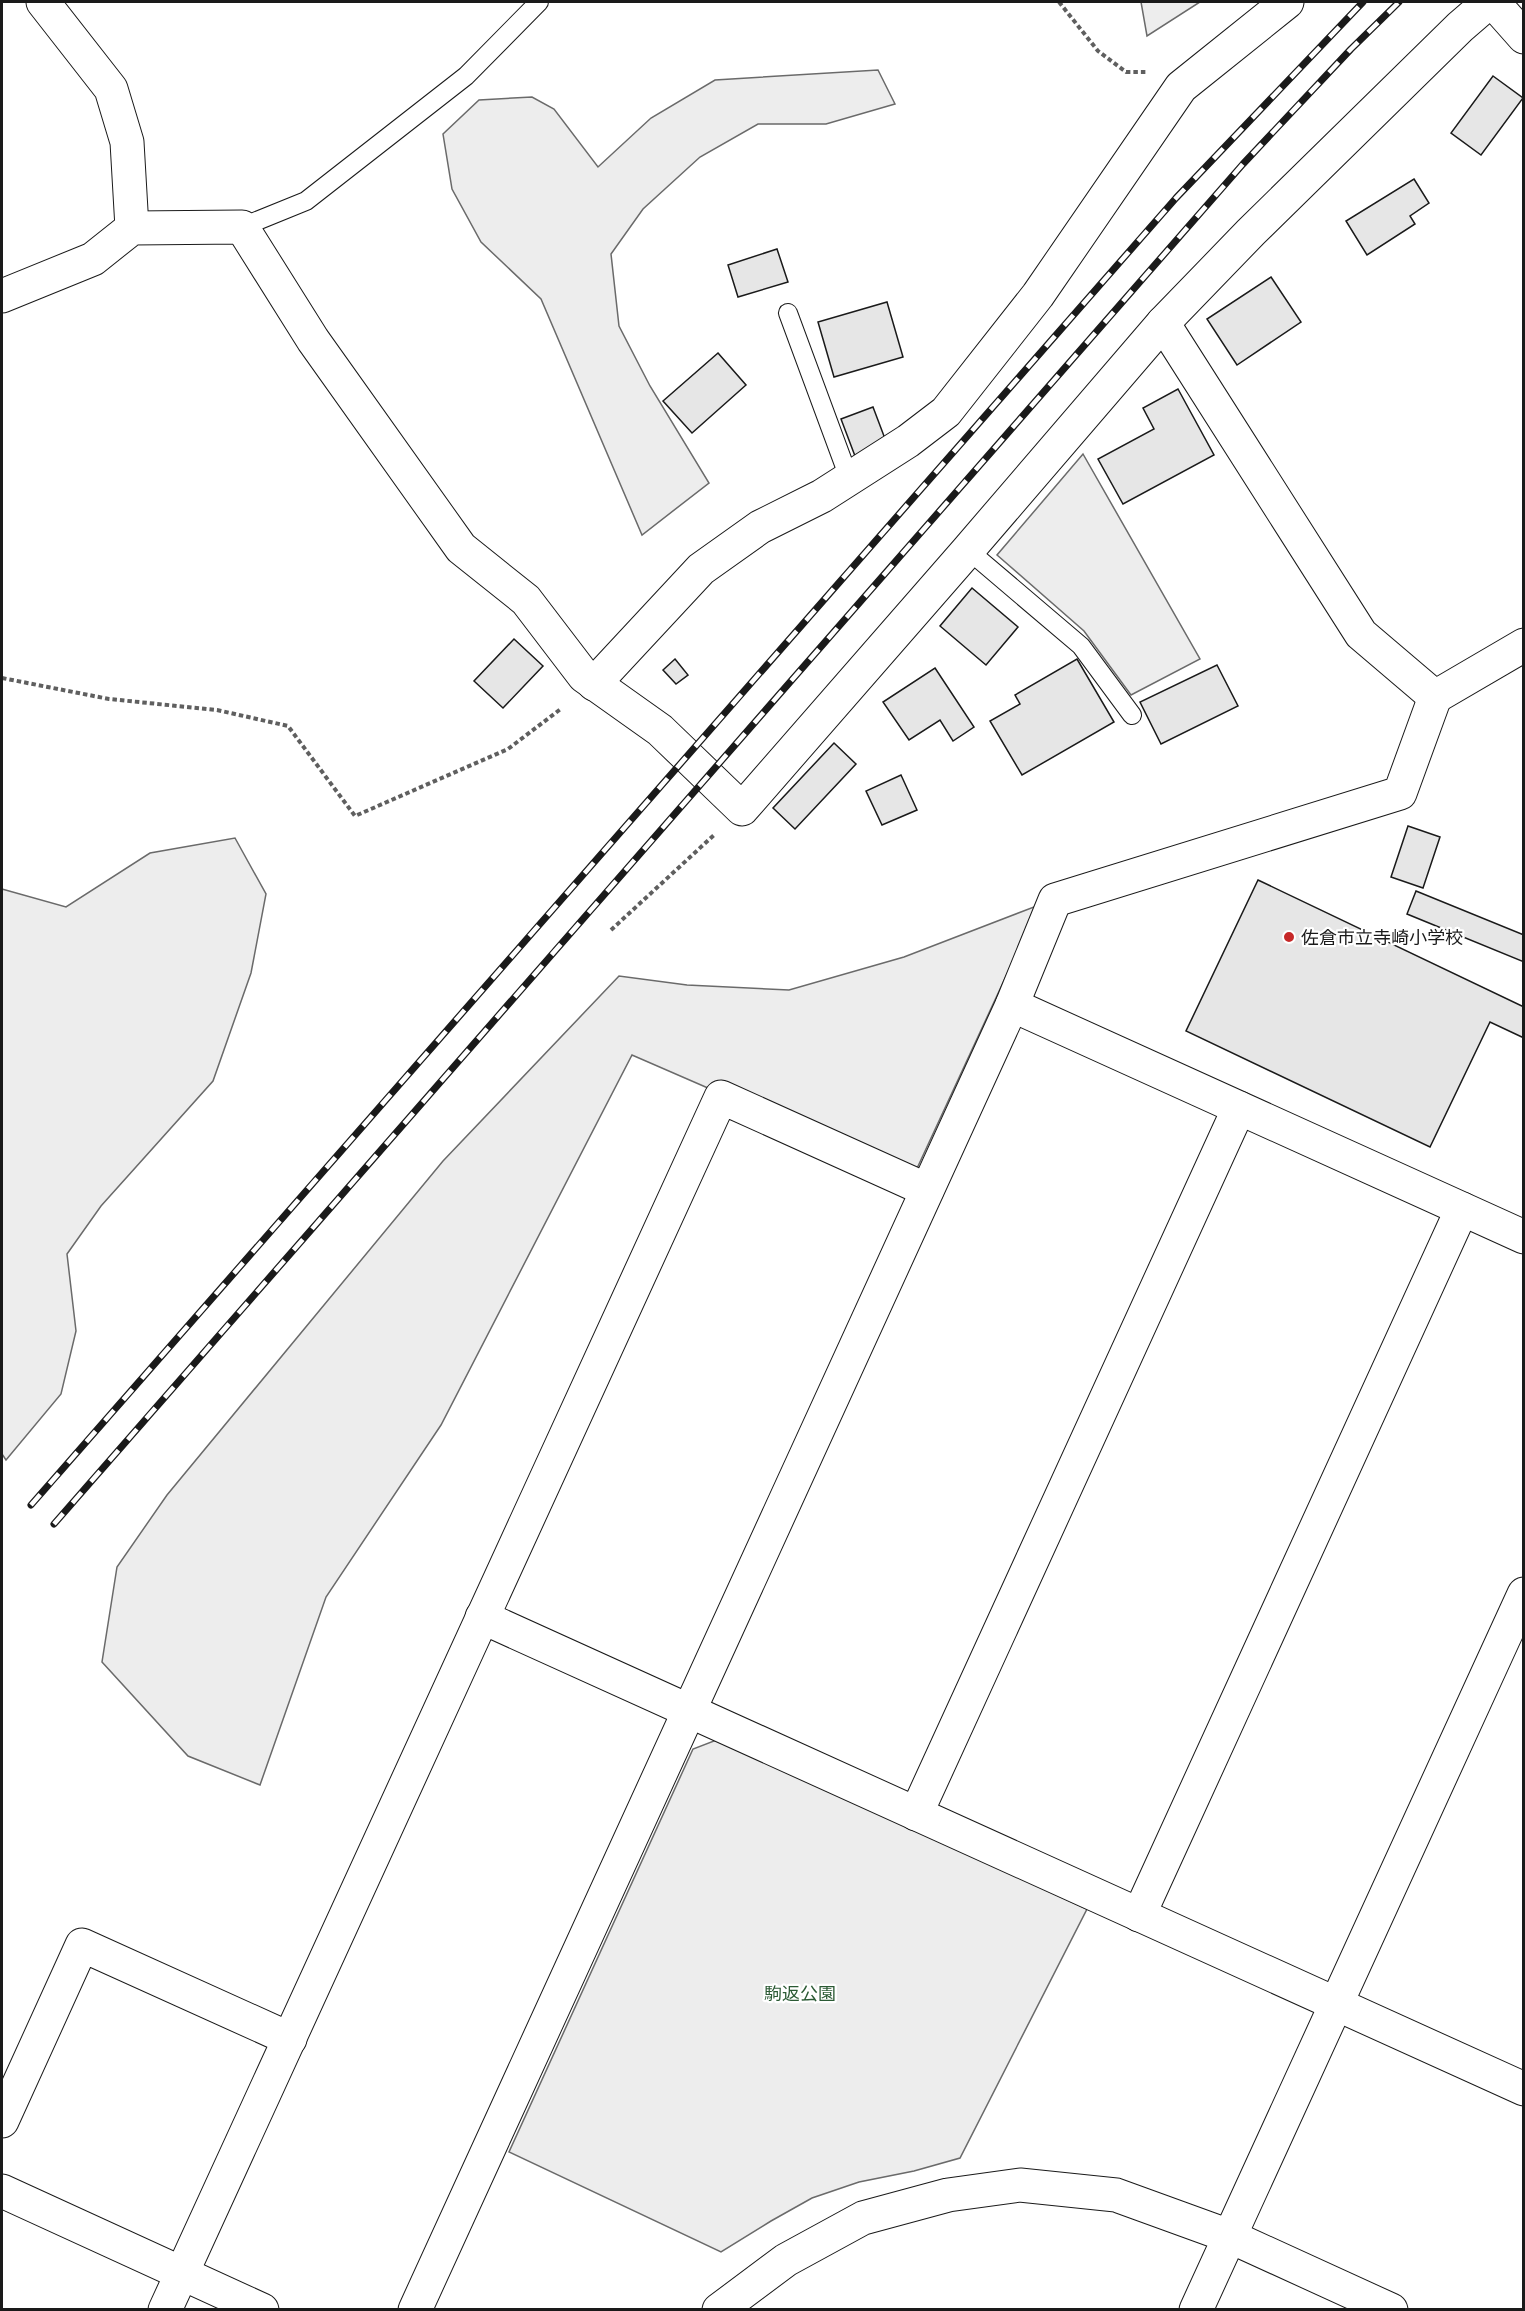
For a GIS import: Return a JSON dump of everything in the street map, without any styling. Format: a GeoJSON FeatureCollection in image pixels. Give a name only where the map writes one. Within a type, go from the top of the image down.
{"type":"FeatureCollection","features":[{"type":"Feature","properties":{"kind":"street"},"geometry":{"type":"LineString","coordinates":[[44,2],[111,89],[127,142],[132,228]]}},
{"type":"Feature","properties":{"kind":"street"},"geometry":{"type":"LineString","coordinates":[[594,684],[701,569],[760,527],[822,496],[908,441],[946,412],[1038,295],[1181,87],[1287,2]]}},
{"type":"Feature","properties":{"kind":"street"},"geometry":{"type":"LineString","coordinates":[[2,296],[93,259],[132,228],[242,227],[313,340],[461,548],[526,600],[584,676],[660,730],[742,808],[969,550],[1163,323],[1259,224],[1460,27],[1491,2],[1524,38]]}},
{"type":"Feature","properties":{"kind":"street"},"geometry":{"type":"LineString","coordinates":[[1163,323],[1361,634],[1435,697]]}},
{"type":"Feature","properties":{"kind":"street"},"geometry":{"type":"LineString","coordinates":[[415,2310],[1012,1005],[1055,900],[1400,793],[1435,697],[1524,645]]}},
{"type":"Feature","properties":{"kind":"street"},"geometry":{"type":"LineString","coordinates":[[1012,1005],[1524,1237]]}},
{"type":"Feature","properties":{"kind":"street"},"geometry":{"type":"LineString","coordinates":[[165,2310],[721,1097],[927,1190]]}},
{"type":"Feature","properties":{"kind":"street"},"geometry":{"type":"LineString","coordinates":[[916,1814],[1239,1108]]}},
{"type":"Feature","properties":{"kind":"street"},"geometry":{"type":"LineString","coordinates":[[1139,1915],[1461,1209]]}},
{"type":"Feature","properties":{"kind":"street"},"geometry":{"type":"LineString","coordinates":[[1196,2310],[1524,1594]]}},
{"type":"Feature","properties":{"kind":"street"},"geometry":{"type":"LineString","coordinates":[[482,1617],[1524,2089]]}},
{"type":"Feature","properties":{"kind":"street"},"geometry":{"type":"LineString","coordinates":[[2,2121],[82,1945],[290,2039]]}},
{"type":"Feature","properties":{"kind":"street"},"geometry":{"type":"LineString","coordinates":[[719,2310],[786,2260],[863,2218],[948,2195],[1020,2185],[1116,2195],[1229,2236],[1391,2310]]}},
{"type":"Feature","properties":{"kind":"street"},"geometry":{"type":"LineString","coordinates":[[2,2191],[262,2310]]}},
{"type":"Feature","properties":{"kind":"lane"},"geometry":{"type":"LineString","coordinates":[[242,227],[306,201],[466,76],[538,2]]}},
{"type":"Feature","properties":{"kind":"lane"},"geometry":{"type":"LineString","coordinates":[[788,313],[849,478]]}},
{"type":"Feature","properties":{"kind":"lane"},"geometry":{"type":"LineString","coordinates":[[969,550],[1081,645],[1132,715]]}},
{"type":"Feature","properties":{"kind":"path"},"geometry":{"type":"LineString","coordinates":[[1059,2],[1098,51],[1126,72],[1156,71]]}},
{"type":"Feature","properties":{"kind":"path"},"geometry":{"type":"LineString","coordinates":[[2,678],[109,699],[217,710],[288,726],[355,816],[508,749],[594,684]]}},
{"type":"Feature","properties":{"kind":"path"},"geometry":{"type":"LineString","coordinates":[[611,930],[742,808]]}},
{"type":"Feature","properties":{"kind":"shaded area"},"geometry":{"type":"Polygon","coordinates":[[[1141,2],[1200,2],[1147,36],[1141,2]]]}},
{"type":"Feature","properties":{"kind":"shaded area"},"geometry":{"type":"Polygon","coordinates":[[[878,70],[895,104],[826,124],[758,124],[700,157],[643,209],[611,254],[619,326],[650,386],[709,483],[642,535],[541,299],[481,242],[452,189],[443,134],[479,100],[532,97],[554,109],[598,167],[651,118],[715,80],[878,70]]]}},
{"type":"Feature","properties":{"kind":"shaded area"},"geometry":{"type":"Polygon","coordinates":[[[1083,454],[1200,659],[1131,695],[1084,631],[997,555],[1083,454]]]}},
{"type":"Feature","properties":{"kind":"shaded area"},"geometry":{"type":"Polygon","coordinates":[[[235,838],[266,894],[251,973],[213,1081],[101,1206],[67,1254],[76,1331],[61,1394],[6,1460],[2,1454],[2,889],[66,907],[150,853],[235,838]]]}},
{"type":"Feature","properties":{"kind":"shaded area"},"geometry":{"type":"Polygon","coordinates":[[[1039,905],[913,1177],[632,1055],[441,1425],[326,1597],[260,1785],[188,1756],[102,1662],[117,1567],[167,1495],[443,1161],[619,976],[687,985],[789,990],[904,957],[1039,905]]]}},
{"type":"Feature","properties":{"kind":"shaded area","name":"駒返公園"},"geometry":{"type":"Polygon","coordinates":[[[719,1739],[1087,1909],[960,2158],[914,2171],[859,2182],[812,2198],[721,2252],[509,2152],[693,1749],[719,1739]]]}},
{"type":"Feature","properties":{"kind":"building"},"geometry":{"type":"Polygon","coordinates":[[[1493,76],[1523,98],[1481,155],[1451,133],[1493,76]]]}},
{"type":"Feature","properties":{"kind":"building"},"geometry":{"type":"Polygon","coordinates":[[[1414,179],[1429,203],[1410,216],[1415,224],[1367,255],[1346,221],[1414,179]]]}},
{"type":"Feature","properties":{"kind":"building"},"geometry":{"type":"Polygon","coordinates":[[[777,249],[788,282],[738,297],[728,265],[777,249]]]}},
{"type":"Feature","properties":{"kind":"building"},"geometry":{"type":"Polygon","coordinates":[[[1271,277],[1301,322],[1237,365],[1207,319],[1271,277]]]}},
{"type":"Feature","properties":{"kind":"building"},"geometry":{"type":"Polygon","coordinates":[[[887,302],[903,357],[834,377],[818,322],[887,302]]]}},
{"type":"Feature","properties":{"kind":"building"},"geometry":{"type":"Polygon","coordinates":[[[718,353],[746,385],[692,433],[663,401],[718,353]]]}},
{"type":"Feature","properties":{"kind":"building"},"geometry":{"type":"Polygon","coordinates":[[[1178,389],[1214,455],[1123,504],[1098,459],[1154,429],[1143,408],[1178,389]]]}},
{"type":"Feature","properties":{"kind":"building"},"geometry":{"type":"Polygon","coordinates":[[[873,407],[887,444],[855,456],[841,419],[873,407]]]}},
{"type":"Feature","properties":{"kind":"building"},"geometry":{"type":"Polygon","coordinates":[[[972,588],[1018,627],[986,665],[940,626],[972,588]]]}},
{"type":"Feature","properties":{"kind":"building"},"geometry":{"type":"Polygon","coordinates":[[[514,639],[543,666],[503,708],[474,681],[514,639]]]}},
{"type":"Feature","properties":{"kind":"building"},"geometry":{"type":"Polygon","coordinates":[[[675,659],[688,675],[676,684],[663,670],[675,659]]]}},
{"type":"Feature","properties":{"kind":"building"},"geometry":{"type":"Polygon","coordinates":[[[1077,659],[1114,722],[1022,775],[990,721],[1020,704],[1015,695],[1077,659]]]}},
{"type":"Feature","properties":{"kind":"building"},"geometry":{"type":"Polygon","coordinates":[[[1217,665],[1238,706],[1161,744],[1140,702],[1217,665]]]}},
{"type":"Feature","properties":{"kind":"building"},"geometry":{"type":"Polygon","coordinates":[[[935,668],[974,727],[953,741],[940,720],[909,740],[883,702],[935,668]]]}},
{"type":"Feature","properties":{"kind":"building"},"geometry":{"type":"Polygon","coordinates":[[[834,743],[856,764],[795,829],[773,808],[834,743]]]}},
{"type":"Feature","properties":{"kind":"building"},"geometry":{"type":"Polygon","coordinates":[[[901,775],[917,810],[882,825],[866,791],[901,775]]]}},
{"type":"Feature","properties":{"kind":"building"},"geometry":{"type":"Polygon","coordinates":[[[1408,826],[1440,837],[1423,888],[1391,877],[1408,826]]]}},
{"type":"Feature","properties":{"kind":"building"},"geometry":{"type":"Polygon","coordinates":[[[1258,880],[1524,1007],[1524,1038],[1490,1022],[1430,1147],[1186,1031],[1258,880]]]}},
{"type":"Feature","properties":{"kind":"building"},"geometry":{"type":"Polygon","coordinates":[[[1416,891],[1524,935],[1524,962],[1407,914],[1416,891]]]}},
{"type":"Feature","properties":{"kind":"railway"},"geometry":{"type":"LineString","coordinates":[[31,1505],[1176,198],[1363,2]]}},
{"type":"Feature","properties":{"kind":"railway"},"geometry":{"type":"LineString","coordinates":[[54,1524],[1243,164],[1351,49],[1399,2]]}},
{"type":"Feature","properties":{"kind":"place","name":"佐倉市立寺崎小学校"},"geometry":{"type":"Point","coordinates":[1289,937]}}]}
